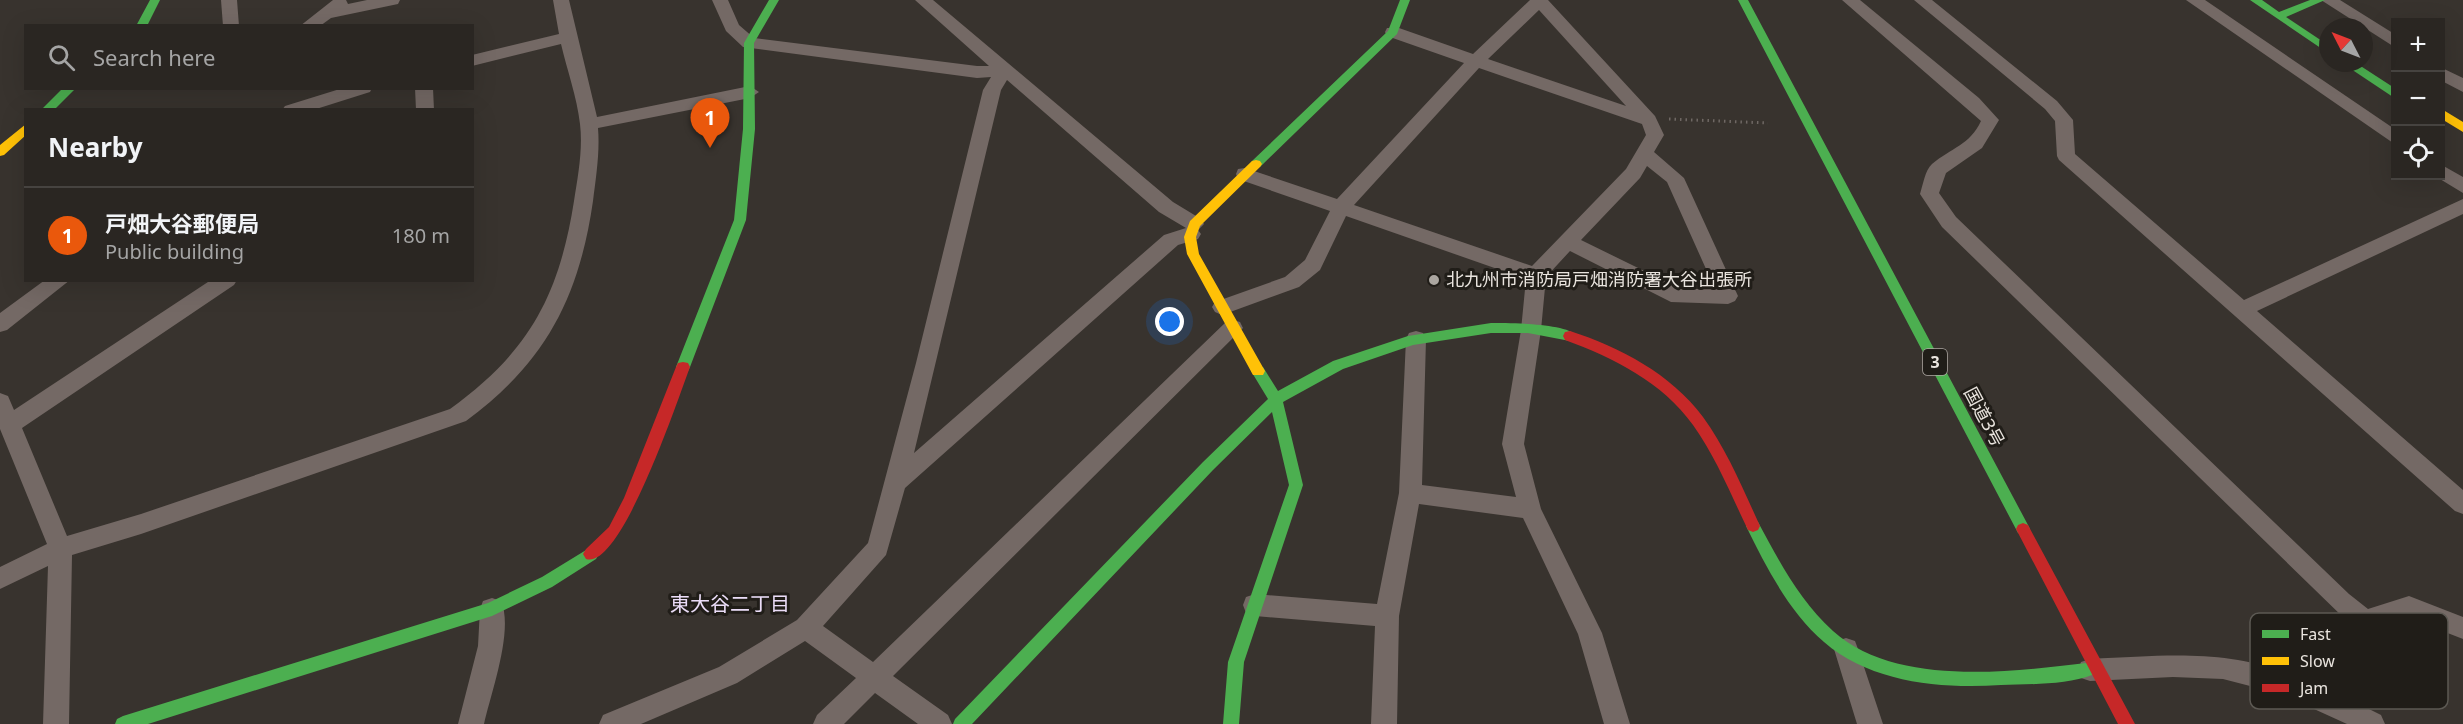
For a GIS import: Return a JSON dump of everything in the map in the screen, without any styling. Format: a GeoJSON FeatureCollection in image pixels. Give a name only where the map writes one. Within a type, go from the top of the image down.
{"type":"FeatureCollection","features":[{"type":"Feature","properties":{"kind":"main road"},"geometry":{"type":"LineString","coordinates":[[142,24],[156,0]]}},
{"type":"Feature","properties":{"kind":"main road"},"geometry":{"type":"LineString","coordinates":[[123,724],[492,609],[547,582],[587,558],[614,531],[631,499],[740,220],[750,92],[749,43],[774,0]]}},
{"type":"Feature","properties":{"kind":"main road"},"geometry":{"type":"LineString","coordinates":[[1231,724],[1236,662],[1296,485],[1276,399],[1233,328],[1193,254],[1192,229],[1245,174],[1393,32],[1405,0]]}},
{"type":"Feature","properties":{"kind":"main road","name":"国道3号"},"geometry":{"type":"LineString","coordinates":[[1743,0],[2082,671],[2127,724]]}},
{"type":"Feature","properties":{"kind":"main road"},"geometry":{"type":"LineString","coordinates":[[2255,0],[2319,31]]}},
{"type":"Feature","properties":{"kind":"main road"},"geometry":{"type":"LineString","coordinates":[[2274,0],[2284,13],[2319,42]]}},
{"type":"Feature","properties":{"kind":"main road"},"geometry":{"type":"LineString","coordinates":[[2284,13],[2320,0]]}},
{"type":"Feature","properties":{"kind":"main road"},"geometry":{"type":"LineString","coordinates":[[2373,67],[2391,79]]}},
{"type":"Feature","properties":{"kind":"main road"},"geometry":{"type":"LineString","coordinates":[[2362,72],[2391,92]]}},
{"type":"Feature","properties":{"kind":"main road"},"geometry":{"type":"LineString","coordinates":[[48,108],[69,90]]}},
{"type":"Feature","properties":{"kind":"main road"},"geometry":{"type":"LineString","coordinates":[[2445,115],[2463,128]]}},
{"type":"Feature","properties":{"kind":"main road"},"geometry":{"type":"LineString","coordinates":[[2441,126],[2463,141]]}},
{"type":"Feature","properties":{"kind":"main road"},"geometry":{"type":"LineString","coordinates":[[0,152],[24,130]]}},
{"type":"Feature","properties":{"kind":"main road"},"geometry":{"type":"LineString","coordinates":[[961,724],[1222,451],[1276,399],[1330,367],[1379,348],[1416,339],[1479,330],[1531,330],[1558,333],[1591,344],[1634,365],[1674,395],[1700,423],[1792,594],[1819,625],[1846,649],[1887,668],[1936,676],[2013,676],[2082,671]]}},
{"type":"Feature","properties":{"kind":"street"},"geometry":{"type":"LineString","coordinates":[[229,0],[231,24]]}},
{"type":"Feature","properties":{"kind":"street"},"geometry":{"type":"LineString","coordinates":[[311,24],[344,0]]}},
{"type":"Feature","properties":{"kind":"street"},"geometry":{"type":"LineString","coordinates":[[328,13],[392,0]]}},
{"type":"Feature","properties":{"kind":"street"},"geometry":{"type":"LineString","coordinates":[[0,579],[60,548],[141,524],[458,415],[487,397],[507,378],[532,347],[563,288],[580,229],[589,152],[589,124],[561,0]]}},
{"type":"Feature","properties":{"kind":"street"},"geometry":{"type":"LineString","coordinates":[[720,0],[732,27],[749,43],[977,72],[1004,70]]}},
{"type":"Feature","properties":{"kind":"street"},"geometry":{"type":"LineString","coordinates":[[895,483],[1171,240],[1192,229],[923,0]]}},
{"type":"Feature","properties":{"kind":"street"},"geometry":{"type":"LineString","coordinates":[[1222,307],[1272,291],[1313,265],[1341,207],[1477,59],[1539,0],[1653,120],[1655,135],[1633,173],[1536,275],[1531,330],[1513,444],[1530,509],[1590,633],[1617,724]]}},
{"type":"Feature","properties":{"kind":"street"},"geometry":{"type":"LineString","coordinates":[[1850,0],[1973,102],[1990,120],[1984,136],[1974,148],[1938,169],[1929,194],[1949,222],[2341,602],[2349,613]]}},
{"type":"Feature","properties":{"kind":"street"},"geometry":{"type":"LineString","coordinates":[[1922,0],[2051,105],[2064,120],[2066,156],[2463,504]]}},
{"type":"Feature","properties":{"kind":"street"},"geometry":{"type":"LineString","coordinates":[[2194,0],[2391,136]]}},
{"type":"Feature","properties":{"kind":"street"},"geometry":{"type":"LineString","coordinates":[[2329,0],[2391,40]]}},
{"type":"Feature","properties":{"kind":"street"},"geometry":{"type":"LineString","coordinates":[[1393,32],[1653,120]]}},
{"type":"Feature","properties":{"kind":"street"},"geometry":{"type":"LineString","coordinates":[[474,61],[568,38]]}},
{"type":"Feature","properties":{"kind":"street"},"geometry":{"type":"LineString","coordinates":[[612,724],[728,675],[806,628],[878,548],[927,363],[992,90],[1004,70]]}},
{"type":"Feature","properties":{"kind":"street"},"geometry":{"type":"LineString","coordinates":[[2445,75],[2463,86]]}},
{"type":"Feature","properties":{"kind":"street"},"geometry":{"type":"LineString","coordinates":[[298,108],[357,90]]}},
{"type":"Feature","properties":{"kind":"street"},"geometry":{"type":"LineString","coordinates":[[424,90],[425,108]]}},
{"type":"Feature","properties":{"kind":"street"},"geometry":{"type":"LineString","coordinates":[[589,124],[750,92]]}},
{"type":"Feature","properties":{"kind":"street"},"geometry":{"type":"LineString","coordinates":[[1568,242],[1678,297],[1728,296],[1675,178],[1644,154]]}},
{"type":"Feature","properties":{"kind":"street"},"geometry":{"type":"LineString","coordinates":[[2445,173],[2463,186]]}},
{"type":"Feature","properties":{"kind":"street"},"geometry":{"type":"LineString","coordinates":[[1245,174],[1536,275]]}},
{"type":"Feature","properties":{"kind":"street"},"geometry":{"type":"LineString","coordinates":[[2241,310],[2463,206]]}},
{"type":"Feature","properties":{"kind":"street"},"geometry":{"type":"LineString","coordinates":[[0,324],[57,282]]}},
{"type":"Feature","properties":{"kind":"street"},"geometry":{"type":"LineString","coordinates":[[9,425],[224,282]]}},
{"type":"Feature","properties":{"kind":"street"},"geometry":{"type":"LineString","coordinates":[[826,724],[1233,328]]}},
{"type":"Feature","properties":{"kind":"street"},"geometry":{"type":"LineString","coordinates":[[1384,724],[1387,615],[1410,493],[1416,339]]}},
{"type":"Feature","properties":{"kind":"street"},"geometry":{"type":"LineString","coordinates":[[0,402],[60,548],[56,724]]}},
{"type":"Feature","properties":{"kind":"street"},"geometry":{"type":"LineString","coordinates":[[1410,493],[1530,509]]}},
{"type":"Feature","properties":{"kind":"street"},"geometry":{"type":"LineString","coordinates":[[1255,605],[1387,615]]}},
{"type":"Feature","properties":{"kind":"street"},"geometry":{"type":"LineString","coordinates":[[2393,613],[2409,607],[2424,613]]}},
{"type":"Feature","properties":{"kind":"street"},"geometry":{"type":"LineString","coordinates":[[471,724],[490,646],[492,609]]}},
{"type":"Feature","properties":{"kind":"street"},"geometry":{"type":"LineString","coordinates":[[2448,622],[2463,628]]}},
{"type":"Feature","properties":{"kind":"street"},"geometry":{"type":"LineString","coordinates":[[806,628],[939,724]]}},
{"type":"Feature","properties":{"kind":"street"},"geometry":{"type":"LineString","coordinates":[[1846,649],[1870,724]]}},
{"type":"Feature","properties":{"kind":"street"},"geometry":{"type":"LineString","coordinates":[[2082,671],[2160,666],[2222,668],[2250,674]]}},
{"type":"Feature","properties":{"kind":"street"},"geometry":{"type":"LineString","coordinates":[[2345,709],[2372,724]]}},
{"type":"Feature","properties":{"kind":"path"},"geometry":{"type":"LineString","coordinates":[[1653,120],[1768,123]]}},
{"type":"Feature","properties":{"kind":"traffic: fast"},"geometry":{"type":"LineString","coordinates":[[142,24],[155,0]]}},
{"type":"Feature","properties":{"kind":"traffic: fast"},"geometry":{"type":"LineString","coordinates":[[683,367],[740,220],[749,129],[749,43],[774,0]]}},
{"type":"Feature","properties":{"kind":"traffic: fast"},"geometry":{"type":"LineString","coordinates":[[1256,164],[1393,32],[1405,0]]}},
{"type":"Feature","properties":{"kind":"traffic: fast"},"geometry":{"type":"LineString","coordinates":[[1743,0],[2023,529]]}},
{"type":"Feature","properties":{"kind":"traffic: fast"},"geometry":{"type":"LineString","coordinates":[[2255,0],[2319,44]]}},
{"type":"Feature","properties":{"kind":"traffic: fast"},"geometry":{"type":"LineString","coordinates":[[2278,16],[2320,0]]}},
{"type":"Feature","properties":{"kind":"traffic: fast"},"geometry":{"type":"LineString","coordinates":[[2362,72],[2391,92]]}},
{"type":"Feature","properties":{"kind":"traffic: fast"},"geometry":{"type":"LineString","coordinates":[[48,108],[69,90]]}},
{"type":"Feature","properties":{"kind":"traffic: fast"},"geometry":{"type":"LineString","coordinates":[[961,724],[1208,466],[1278,398],[1338,365],[1413,340],[1491,328],[1528,328],[1570,336]]}},
{"type":"Feature","properties":{"kind":"traffic: fast"},"geometry":{"type":"LineString","coordinates":[[1231,724],[1236,662],[1296,485],[1276,399],[1258,371]]}},
{"type":"Feature","properties":{"kind":"traffic: fast"},"geometry":{"type":"LineString","coordinates":[[1753,526],[1792,594],[1816,624],[1845,649],[1871,662],[1900,671],[1962,678],[2027,676],[2086,670]]}},
{"type":"Feature","properties":{"kind":"traffic: fast"},"geometry":{"type":"LineString","coordinates":[[123,724],[492,609],[547,582],[591,554]]}},
{"type":"Feature","properties":{"kind":"traffic: slow"},"geometry":{"type":"LineString","coordinates":[[2445,115],[2463,128]]}},
{"type":"Feature","properties":{"kind":"traffic: slow"},"geometry":{"type":"LineString","coordinates":[[0,152],[24,130]]}},
{"type":"Feature","properties":{"kind":"traffic: slow"},"geometry":{"type":"LineString","coordinates":[[1256,164],[1194,224],[1190,237],[1193,254],[1258,371]]}},
{"type":"Feature","properties":{"kind":"traffic: jam"},"geometry":{"type":"LineString","coordinates":[[1570,336],[1606,350],[1641,369],[1686,406],[1714,446],[1753,526]]}},
{"type":"Feature","properties":{"kind":"traffic: jam"},"geometry":{"type":"LineString","coordinates":[[591,554],[614,531],[631,499],[683,367]]}},
{"type":"Feature","properties":{"kind":"traffic: jam"},"geometry":{"type":"LineString","coordinates":[[2023,529],[2127,724]]}},
{"type":"Feature","properties":{"kind":"place","name":"戸畑大谷郵便局"},"geometry":{"type":"Point","coordinates":[710,148]}},
{"type":"Feature","properties":{"kind":"place","name":"北九州市消防局戸畑消防署大谷出張所"},"geometry":{"type":"Point","coordinates":[1434,280]}},
{"type":"Feature","properties":{"kind":"district","name":"東大谷二丁目"},"geometry":{"type":"Point","coordinates":[730,604]}}]}
